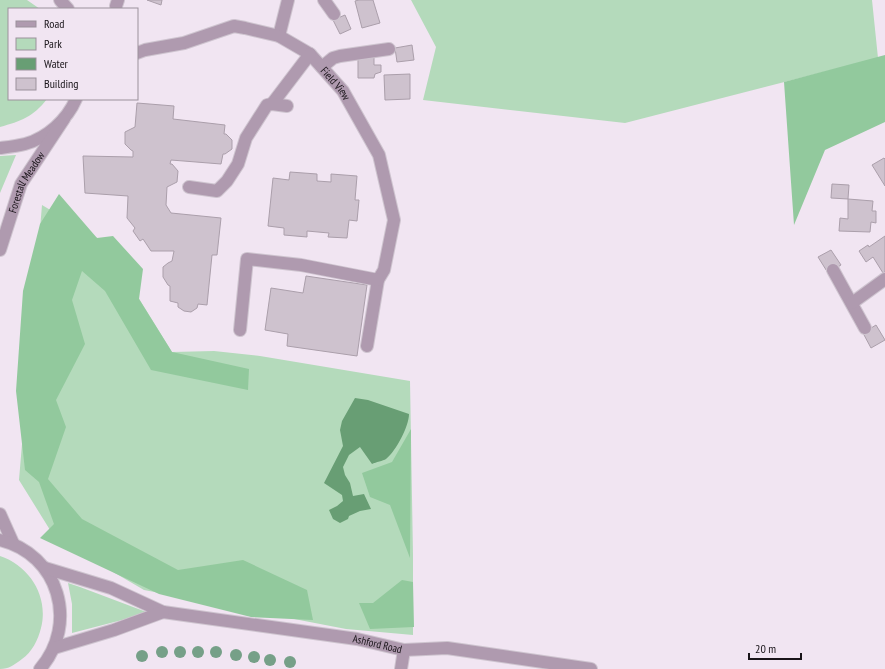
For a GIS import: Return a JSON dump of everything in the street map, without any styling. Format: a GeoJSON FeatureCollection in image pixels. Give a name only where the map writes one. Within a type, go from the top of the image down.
{"type":"FeatureCollection","features":[{"type":"Feature","properties":{"kind":"street"},"geometry":{"type":"LineString","coordinates":[[60,0],[67,8]]}},
{"type":"Feature","properties":{"kind":"street"},"geometry":{"type":"LineString","coordinates":[[279,36],[288,0]]}},
{"type":"Feature","properties":{"kind":"street"},"geometry":{"type":"LineString","coordinates":[[324,0],[334,14]]}},
{"type":"Feature","properties":{"kind":"street","name":"Field View"},"geometry":{"type":"LineString","coordinates":[[140,51],[184,43],[234,26],[279,36],[310,54],[343,91],[379,155],[394,220],[384,270],[378,280],[367,346]]}},
{"type":"Feature","properties":{"kind":"street"},"geometry":{"type":"LineString","coordinates":[[322,67],[333,58],[340,56],[389,49]]}},
{"type":"Feature","properties":{"kind":"street"},"geometry":{"type":"LineString","coordinates":[[272,104],[310,54]]}},
{"type":"Feature","properties":{"kind":"street"},"geometry":{"type":"LineString","coordinates":[[0,148],[25,144],[50,132],[64,119],[75,100]]}},
{"type":"Feature","properties":{"kind":"street"},"geometry":{"type":"LineString","coordinates":[[189,187],[217,192],[227,181],[238,164],[246,138],[267,105],[272,104],[287,106]]}},
{"type":"Feature","properties":{"kind":"street","name":"Forestall Meadow"},"geometry":{"type":"LineString","coordinates":[[0,250],[21,184],[64,119]]}},
{"type":"Feature","properties":{"kind":"street"},"geometry":{"type":"LineString","coordinates":[[240,330],[247,259],[301,265],[378,280]]}},
{"type":"Feature","properties":{"kind":"street"},"geometry":{"type":"LineString","coordinates":[[833,270],[865,328]]}},
{"type":"Feature","properties":{"kind":"street"},"geometry":{"type":"LineString","coordinates":[[852,303],[885,279]]}},
{"type":"Feature","properties":{"kind":"street"},"geometry":{"type":"LineString","coordinates":[[0,514],[13,543]]}},
{"type":"Feature","properties":{"kind":"street"},"geometry":{"type":"LineString","coordinates":[[0,540],[13,543],[30,553],[45,568],[55,587],[60,607],[60,628],[54,648],[40,669]]}},
{"type":"Feature","properties":{"kind":"street","name":"Ashford Road"},"geometry":{"type":"LineString","coordinates":[[45,568],[111,588],[163,612],[357,639],[404,650],[447,648],[591,669]]}},
{"type":"Feature","properties":{"kind":"street","name":"Ashford Road"},"geometry":{"type":"LineString","coordinates":[[54,648],[114,630],[163,612]]}},
{"type":"Feature","properties":{"kind":"street"},"geometry":{"type":"LineString","coordinates":[[401,669],[404,650]]}},
{"type":"Feature","properties":{"kind":"green space"},"geometry":{"type":"Polygon","coordinates":[[[0,0],[27,0],[39,8],[8,8],[8,100],[46,100],[37,110],[26,118],[0,127],[0,0]]]}},
{"type":"Feature","properties":{"kind":"green space"},"geometry":{"type":"Polygon","coordinates":[[[411,0],[872,0],[878,58],[625,123],[423,100],[436,47],[411,0]]]}},
{"type":"Feature","properties":{"kind":"green space"},"geometry":{"type":"Polygon","coordinates":[[[16,155],[0,193],[0,156],[16,155]]]}},
{"type":"Feature","properties":{"kind":"green space"},"geometry":{"type":"Polygon","coordinates":[[[42,205],[104,242],[172,352],[214,351],[260,356],[410,381],[413,635],[346,629],[144,590],[55,538],[19,480],[42,205]]]}},
{"type":"Feature","properties":{"kind":"green space"},"geometry":{"type":"Polygon","coordinates":[[[0,556],[20,567],[35,584],[42,605],[43,616],[38,637],[29,653],[11,666],[0,669],[0,556]]]}},
{"type":"Feature","properties":{"kind":"green space"},"geometry":{"type":"Polygon","coordinates":[[[68,583],[149,613],[72,633],[72,604],[68,583]]]}},
{"type":"Feature","properties":{"kind":"shaded area"},"geometry":{"type":"Polygon","coordinates":[[[885,55],[885,122],[825,150],[794,225],[784,82],[885,55]]]}},
{"type":"Feature","properties":{"kind":"shaded area"},"geometry":{"type":"Polygon","coordinates":[[[59,194],[97,238],[113,236],[143,269],[139,299],[172,352],[249,369],[248,390],[151,370],[105,291],[82,271],[72,300],[85,344],[56,400],[66,427],[48,479],[82,519],[178,570],[243,560],[307,590],[313,620],[251,617],[159,594],[40,538],[54,524],[39,482],[25,470],[16,391],[23,291],[40,224],[59,194]]]}},
{"type":"Feature","properties":{"kind":"shaded area"},"geometry":{"type":"Polygon","coordinates":[[[411,429],[410,558],[390,505],[370,497],[362,473],[392,462],[411,429]]]}},
{"type":"Feature","properties":{"kind":"shaded area"},"geometry":{"type":"Polygon","coordinates":[[[402,580],[413,582],[414,627],[370,629],[359,603],[373,603],[402,580]]]}},
{"type":"Feature","properties":{"kind":"water"},"geometry":{"type":"Polygon","coordinates":[[[355,398],[368,400],[409,414],[407,425],[398,444],[386,459],[372,464],[360,447],[349,455],[343,467],[345,475],[350,483],[353,496],[364,494],[371,509],[360,511],[349,516],[348,519],[340,523],[333,519],[329,510],[343,501],[342,495],[324,483],[343,446],[340,430],[342,421],[355,398]]]}},
{"type":"Feature","properties":{"kind":"building"},"geometry":{"type":"Polygon","coordinates":[[[147,0],[162,0],[161,5],[147,0]]]}},
{"type":"Feature","properties":{"kind":"building"},"geometry":{"type":"Polygon","coordinates":[[[373,0],[380,23],[362,28],[355,1],[373,0]]]}},
{"type":"Feature","properties":{"kind":"building"},"geometry":{"type":"Polygon","coordinates":[[[345,15],[351,29],[340,34],[333,20],[345,15]]]}},
{"type":"Feature","properties":{"kind":"building"},"geometry":{"type":"Polygon","coordinates":[[[412,45],[414,60],[397,62],[395,48],[412,45]]]}},
{"type":"Feature","properties":{"kind":"building"},"geometry":{"type":"Polygon","coordinates":[[[358,55],[374,55],[374,65],[381,65],[381,72],[375,74],[374,78],[358,78],[358,55]]]}},
{"type":"Feature","properties":{"kind":"building"},"geometry":{"type":"Polygon","coordinates":[[[410,74],[410,99],[385,100],[384,75],[410,74]]]}},
{"type":"Feature","properties":{"kind":"building"},"geometry":{"type":"Polygon","coordinates":[[[137,103],[174,106],[173,119],[225,125],[224,134],[232,140],[232,149],[223,154],[221,164],[171,160],[170,164],[172,164],[178,171],[177,182],[167,187],[166,205],[171,213],[221,218],[217,255],[212,255],[207,305],[198,304],[197,308],[191,312],[184,311],[178,307],[178,303],[170,301],[170,286],[163,277],[163,267],[172,261],[174,251],[151,251],[143,239],[140,241],[133,231],[135,228],[127,218],[128,196],[85,193],[83,156],[133,157],[133,151],[125,144],[125,132],[135,127],[137,103]]]}},
{"type":"Feature","properties":{"kind":"building"},"geometry":{"type":"Polygon","coordinates":[[[884,158],[885,159],[885,186],[872,165],[884,158]]]}},
{"type":"Feature","properties":{"kind":"building"},"geometry":{"type":"Polygon","coordinates":[[[290,172],[317,174],[317,181],[331,182],[331,174],[357,176],[355,200],[359,200],[357,221],[349,220],[347,238],[328,237],[329,233],[307,231],[307,237],[284,235],[284,228],[268,226],[273,178],[289,180],[290,172]]]}},
{"type":"Feature","properties":{"kind":"building"},"geometry":{"type":"Polygon","coordinates":[[[832,184],[849,185],[848,199],[831,198],[832,184]]]}},
{"type":"Feature","properties":{"kind":"building"},"geometry":{"type":"Polygon","coordinates":[[[848,199],[873,201],[872,211],[876,211],[876,223],[871,222],[870,232],[839,231],[840,218],[848,219],[848,199]]]}},
{"type":"Feature","properties":{"kind":"building"},"geometry":{"type":"Polygon","coordinates":[[[885,236],[885,272],[883,273],[873,257],[866,262],[859,251],[868,245],[869,247],[885,236]]]}},
{"type":"Feature","properties":{"kind":"building"},"geometry":{"type":"Polygon","coordinates":[[[831,250],[841,265],[828,273],[818,257],[831,250]]]}},
{"type":"Feature","properties":{"kind":"building"},"geometry":{"type":"Polygon","coordinates":[[[306,276],[367,285],[357,356],[287,346],[288,334],[265,330],[271,288],[303,293],[306,276]]]}},
{"type":"Feature","properties":{"kind":"building"},"geometry":{"type":"Polygon","coordinates":[[[876,325],[885,340],[871,348],[863,333],[876,325]]]}}]}
